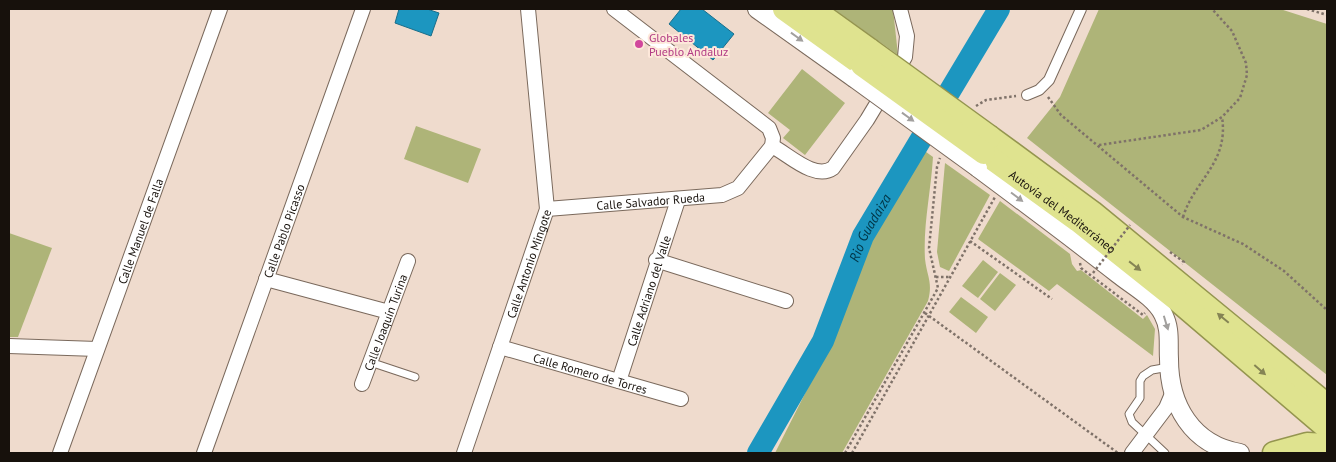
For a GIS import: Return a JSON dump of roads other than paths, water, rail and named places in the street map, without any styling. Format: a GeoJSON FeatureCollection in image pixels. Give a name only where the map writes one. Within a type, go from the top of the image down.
{"type":"FeatureCollection","features":[{"type":"Feature","properties":{"kind":"highway","name":"Autovía del Mediterráneo"},"geometry":{"type":"LineString","coordinates":[[784,9],[990,150],[1092,212],[1327,405]]}},
{"type":"Feature","properties":{"kind":"highway","name":"Autovía del Mediterráneo"},"geometry":{"type":"LineString","coordinates":[[813,9],[862,64]]}},
{"type":"Feature","properties":{"kind":"highway","name":"Autovía del Mediterráneo"},"geometry":{"type":"LineString","coordinates":[[990,150],[1177,300],[1327,428]]}},
{"type":"Feature","properties":{"kind":"highway"},"geometry":{"type":"LineString","coordinates":[[1274,453],[1307,444],[1327,445]]}},
{"type":"Feature","properties":{"kind":"street","name":"Calle Manuel de Falla"},"geometry":{"type":"LineString","coordinates":[[60,453],[220,9]]}},
{"type":"Feature","properties":{"kind":"street","name":"Calle Pablo Picasso"},"geometry":{"type":"LineString","coordinates":[[204,453],[363,9]]}},
{"type":"Feature","properties":{"kind":"street","name":"Calle Antonio Mingote"},"geometry":{"type":"LineString","coordinates":[[464,453],[547,209],[528,9]]}},
{"type":"Feature","properties":{"kind":"street"},"geometry":{"type":"LineString","coordinates":[[614,9],[769,128],[773,138],[772,146],[815,171],[824,172],[833,168],[867,120],[905,56],[907,36],[900,9]]}},
{"type":"Feature","properties":{"kind":"street"},"geometry":{"type":"LineString","coordinates":[[757,9],[862,64],[990,150],[1087,249],[1158,306],[1166,319],[1170,335],[1169,367],[1172,394],[1184,417],[1204,439],[1219,447],[1240,453]]}},
{"type":"Feature","properties":{"kind":"street"},"geometry":{"type":"LineString","coordinates":[[1027,95],[1039,90],[1049,80],[1081,9]]}},
{"type":"Feature","properties":{"kind":"street","name":"Calle Salvador Rueda"},"geometry":{"type":"LineString","coordinates":[[547,209],[722,195],[738,188],[772,146]]}},
{"type":"Feature","properties":{"kind":"street","name":"Calle Adriano del Valle"},"geometry":{"type":"LineString","coordinates":[[619,381],[656,260],[678,200]]}},
{"type":"Feature","properties":{"kind":"street","name":"Calle Joaquín Turina"},"geometry":{"type":"LineString","coordinates":[[362,384],[408,260]]}},
{"type":"Feature","properties":{"kind":"street"},"geometry":{"type":"LineString","coordinates":[[656,260],[786,300]]}},
{"type":"Feature","properties":{"kind":"street"},"geometry":{"type":"LineString","coordinates":[[266,278],[389,312]]}},
{"type":"Feature","properties":{"kind":"street"},"geometry":{"type":"LineString","coordinates":[[9,346],[97,349]]}},
{"type":"Feature","properties":{"kind":"street","name":"Calle Romero de Torres"},"geometry":{"type":"LineString","coordinates":[[500,347],[681,399]]}},
{"type":"Feature","properties":{"kind":"street"},"geometry":{"type":"LineString","coordinates":[[1132,453],[1166,408],[1172,394]]}},
{"type":"Feature","properties":{"kind":"lane"},"geometry":{"type":"LineString","coordinates":[[1058,176],[1092,212]]}},
{"type":"Feature","properties":{"kind":"lane"},"geometry":{"type":"LineString","coordinates":[[370,362],[415,377]]}},
{"type":"Feature","properties":{"kind":"lane"},"geometry":{"type":"LineString","coordinates":[[1165,453],[1132,422],[1129,414],[1140,398],[1140,381],[1147,373],[1169,367]]}},
{"type":"Feature","properties":{"kind":"water"},"geometry":{"type":"Polygon","coordinates":[[[399,9],[427,9],[439,13],[431,36],[395,23],[399,9]]]}},
{"type":"Feature","properties":{"kind":"water"},"geometry":{"type":"Polygon","coordinates":[[[681,9],[702,9],[734,34],[713,60],[669,24],[681,9]]]}},
{"type":"Feature","properties":{"kind":"waterway","name":"Rio Guadaiza"},"geometry":{"type":"LineString","coordinates":[[758,453],[823,341],[863,236],[999,9]]}},
{"type":"Feature","properties":{"kind":"place","name":"Globales Pueblo Andaluz"},"geometry":{"type":"Point","coordinates":[639,44]}}]}
